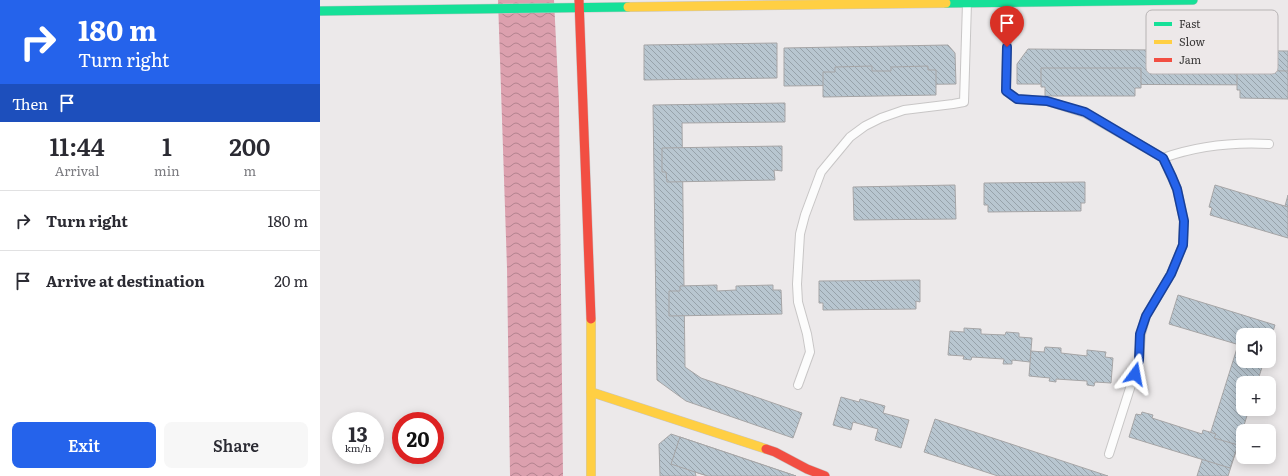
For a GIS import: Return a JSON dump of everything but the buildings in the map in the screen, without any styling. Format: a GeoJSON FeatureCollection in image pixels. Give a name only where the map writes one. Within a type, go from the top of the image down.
{"type":"FeatureCollection","features":[{"type":"Feature","properties":{"kind":"street"},"geometry":{"type":"LineString","coordinates":[[320,11],[469,9],[577,5],[1193,0]]}},
{"type":"Feature","properties":{"kind":"street"},"geometry":{"type":"LineString","coordinates":[[577,5],[591,331],[591,476]]}},
{"type":"Feature","properties":{"kind":"street"},"geometry":{"type":"LineString","coordinates":[[591,392],[775,452],[807,469],[825,476]]}},
{"type":"Feature","properties":{"kind":"lane"},"geometry":{"type":"LineString","coordinates":[[1008,2],[1006,91],[1017,99],[1047,101],[1085,112],[1163,158],[1177,189],[1181,206],[1184,221],[1183,245],[1171,274],[1146,316],[1140,334],[1139,360],[1109,454]]}},
{"type":"Feature","properties":{"kind":"lane"},"geometry":{"type":"LineString","coordinates":[[798,384],[810,352],[807,334],[798,302],[800,234],[805,215],[821,172],[850,137],[865,126],[904,110],[964,102],[967,3]]}},
{"type":"Feature","properties":{"kind":"lane"},"geometry":{"type":"LineString","coordinates":[[1163,158],[1225,144],[1269,144]]}},
{"type":"Feature","properties":{"kind":"water"},"geometry":{"type":"Polygon","coordinates":[[[498,0],[554,0],[559,103],[563,476],[510,476],[507,268],[498,0]]]}},
{"type":"Feature","properties":{"kind":"traffic: fast"},"geometry":{"type":"LineString","coordinates":[[946,3],[1193,0]]}},
{"type":"Feature","properties":{"kind":"traffic: fast"},"geometry":{"type":"LineString","coordinates":[[320,11],[628,7]]}},
{"type":"Feature","properties":{"kind":"traffic: slow"},"geometry":{"type":"LineString","coordinates":[[628,7],[946,3]]}},
{"type":"Feature","properties":{"kind":"traffic: slow"},"geometry":{"type":"LineString","coordinates":[[591,319],[591,476]]}},
{"type":"Feature","properties":{"kind":"traffic: slow"},"geometry":{"type":"LineString","coordinates":[[591,392],[766,449]]}},
{"type":"Feature","properties":{"kind":"traffic: jam"},"geometry":{"type":"LineString","coordinates":[[579,0],[591,319]]}},
{"type":"Feature","properties":{"kind":"traffic: jam"},"geometry":{"type":"LineString","coordinates":[[766,449],[825,476]]}},
{"type":"Feature","properties":{"kind":"route"},"geometry":{"type":"LineString","coordinates":[[1007,47],[1006,91],[1017,99],[1047,101],[1085,112],[1163,158],[1177,189],[1184,221],[1183,245],[1171,274],[1156,296],[1146,316],[1140,334],[1139,360],[1135,374]]}}]}
